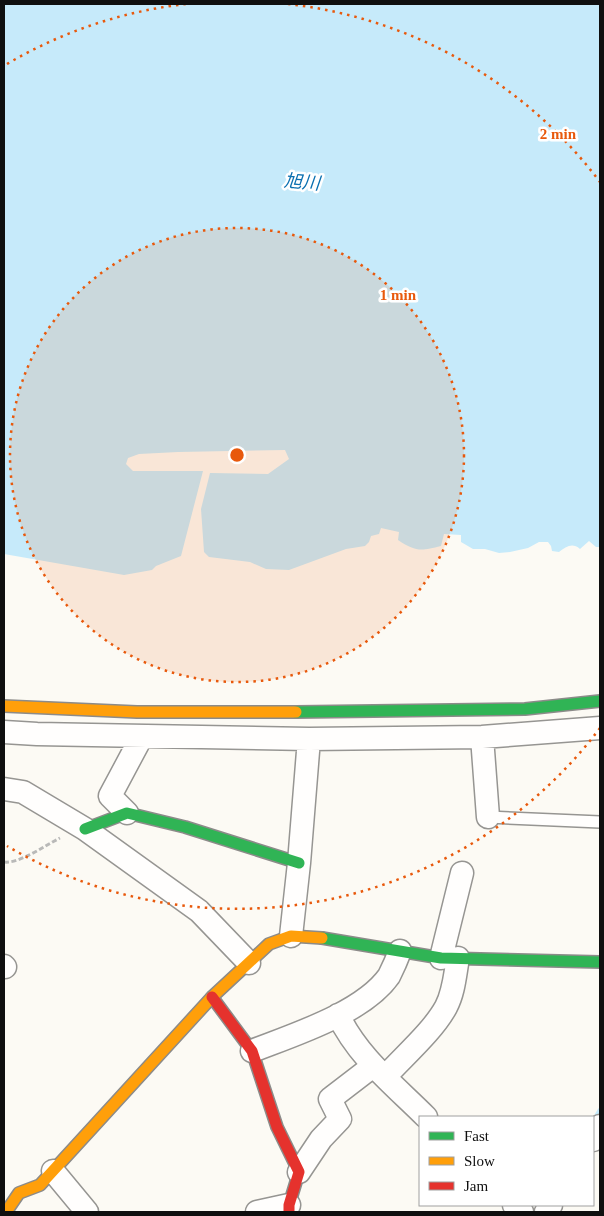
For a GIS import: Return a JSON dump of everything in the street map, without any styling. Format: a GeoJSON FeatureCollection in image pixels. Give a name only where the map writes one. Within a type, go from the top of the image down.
{"type":"FeatureCollection","features":[{"type":"Feature","properties":{"kind":"street"},"geometry":{"type":"LineString","coordinates":[[4,706],[137,712],[367,712],[525,709],[600,702]]}},
{"type":"Feature","properties":{"kind":"street"},"geometry":{"type":"LineString","coordinates":[[314,739],[365,721],[367,712]]}},
{"type":"Feature","properties":{"kind":"street"},"geometry":{"type":"LineString","coordinates":[[4,732],[314,739],[482,738],[600,728]]}},
{"type":"Feature","properties":{"kind":"street"},"geometry":{"type":"LineString","coordinates":[[142,736],[110,796],[127,813],[185,827],[299,863]]}},
{"type":"Feature","properties":{"kind":"street"},"geometry":{"type":"LineString","coordinates":[[482,738],[488,817]]}},
{"type":"Feature","properties":{"kind":"street"},"geometry":{"type":"LineString","coordinates":[[291,936],[314,739]]}},
{"type":"Feature","properties":{"kind":"street"},"geometry":{"type":"LineString","coordinates":[[4,789],[23,792],[83,828],[199,912],[248,963]]}},
{"type":"Feature","properties":{"kind":"street"},"geometry":{"type":"LineString","coordinates":[[83,828],[127,813]]}},
{"type":"Feature","properties":{"kind":"street"},"geometry":{"type":"LineString","coordinates":[[256,1212],[289,1208],[299,1172],[321,1139],[340,1119],[330,1099],[379,1071],[438,1019],[447,1006],[452,990],[449,958],[462,873]]}},
{"type":"Feature","properties":{"kind":"street"},"geometry":{"type":"LineString","coordinates":[[6,1212],[12,1191],[40,1185],[212,996],[269,944],[291,936],[311,936],[449,958],[600,962]]}},
{"type":"Feature","properties":{"kind":"street"},"geometry":{"type":"LineString","coordinates":[[252,1051],[338,1015],[375,992],[389,976],[400,951]]}},
{"type":"Feature","properties":{"kind":"street"},"geometry":{"type":"LineString","coordinates":[[212,996],[252,1051],[277,1127],[299,1172]]}},
{"type":"Feature","properties":{"kind":"street"},"geometry":{"type":"LineString","coordinates":[[338,1015],[347,1034],[379,1071],[425,1116]]}},
{"type":"Feature","properties":{"kind":"street"},"geometry":{"type":"LineString","coordinates":[[594,1138],[600,1126]]}},
{"type":"Feature","properties":{"kind":"street"},"geometry":{"type":"LineString","coordinates":[[53,1171],[87,1212]]}},
{"type":"Feature","properties":{"kind":"lane"},"geometry":{"type":"LineString","coordinates":[[488,817],[600,822]]}},
{"type":"Feature","properties":{"kind":"path"},"geometry":{"type":"LineString","coordinates":[[4,862],[9,863],[25,857],[83,828]]}},
{"type":"Feature","properties":{"kind":"water","name":"旭川"},"geometry":{"type":"Polygon","coordinates":[[[4,4],[600,4],[600,547],[596,547],[589,541],[580,549],[572,546],[559,552],[552,551],[548,542],[539,542],[528,548],[499,553],[485,549],[473,549],[461,542],[461,535],[444,534],[441,546],[419,549],[410,547],[398,540],[399,532],[381,528],[379,534],[371,536],[365,546],[346,549],[289,570],[266,569],[250,562],[209,557],[204,552],[201,509],[210,473],[268,474],[289,459],[285,450],[178,452],[139,454],[128,458],[126,464],[133,471],[203,471],[181,556],[156,566],[152,570],[124,575],[4,554],[4,4]]]}},
{"type":"Feature","properties":{"kind":"waterway"},"geometry":{"type":"LineString","coordinates":[[594,1121],[600,1111]]}},
{"type":"Feature","properties":{"kind":"traffic: fast"},"geometry":{"type":"LineString","coordinates":[[296,712],[525,709],[600,701]]}},
{"type":"Feature","properties":{"kind":"traffic: fast"},"geometry":{"type":"LineString","coordinates":[[85,829],[127,813],[185,827],[299,863]]}},
{"type":"Feature","properties":{"kind":"traffic: fast"},"geometry":{"type":"LineString","coordinates":[[322,938],[441,958],[600,962]]}},
{"type":"Feature","properties":{"kind":"traffic: slow"},"geometry":{"type":"LineString","coordinates":[[4,706],[137,712],[296,712]]}},
{"type":"Feature","properties":{"kind":"traffic: slow"},"geometry":{"type":"LineString","coordinates":[[6,1212],[19,1193],[40,1185],[212,997],[269,944],[291,936],[322,938]]}},
{"type":"Feature","properties":{"kind":"traffic: jam"},"geometry":{"type":"LineString","coordinates":[[212,997],[252,1051],[277,1127],[299,1172],[289,1205],[289,1212]]}}]}
